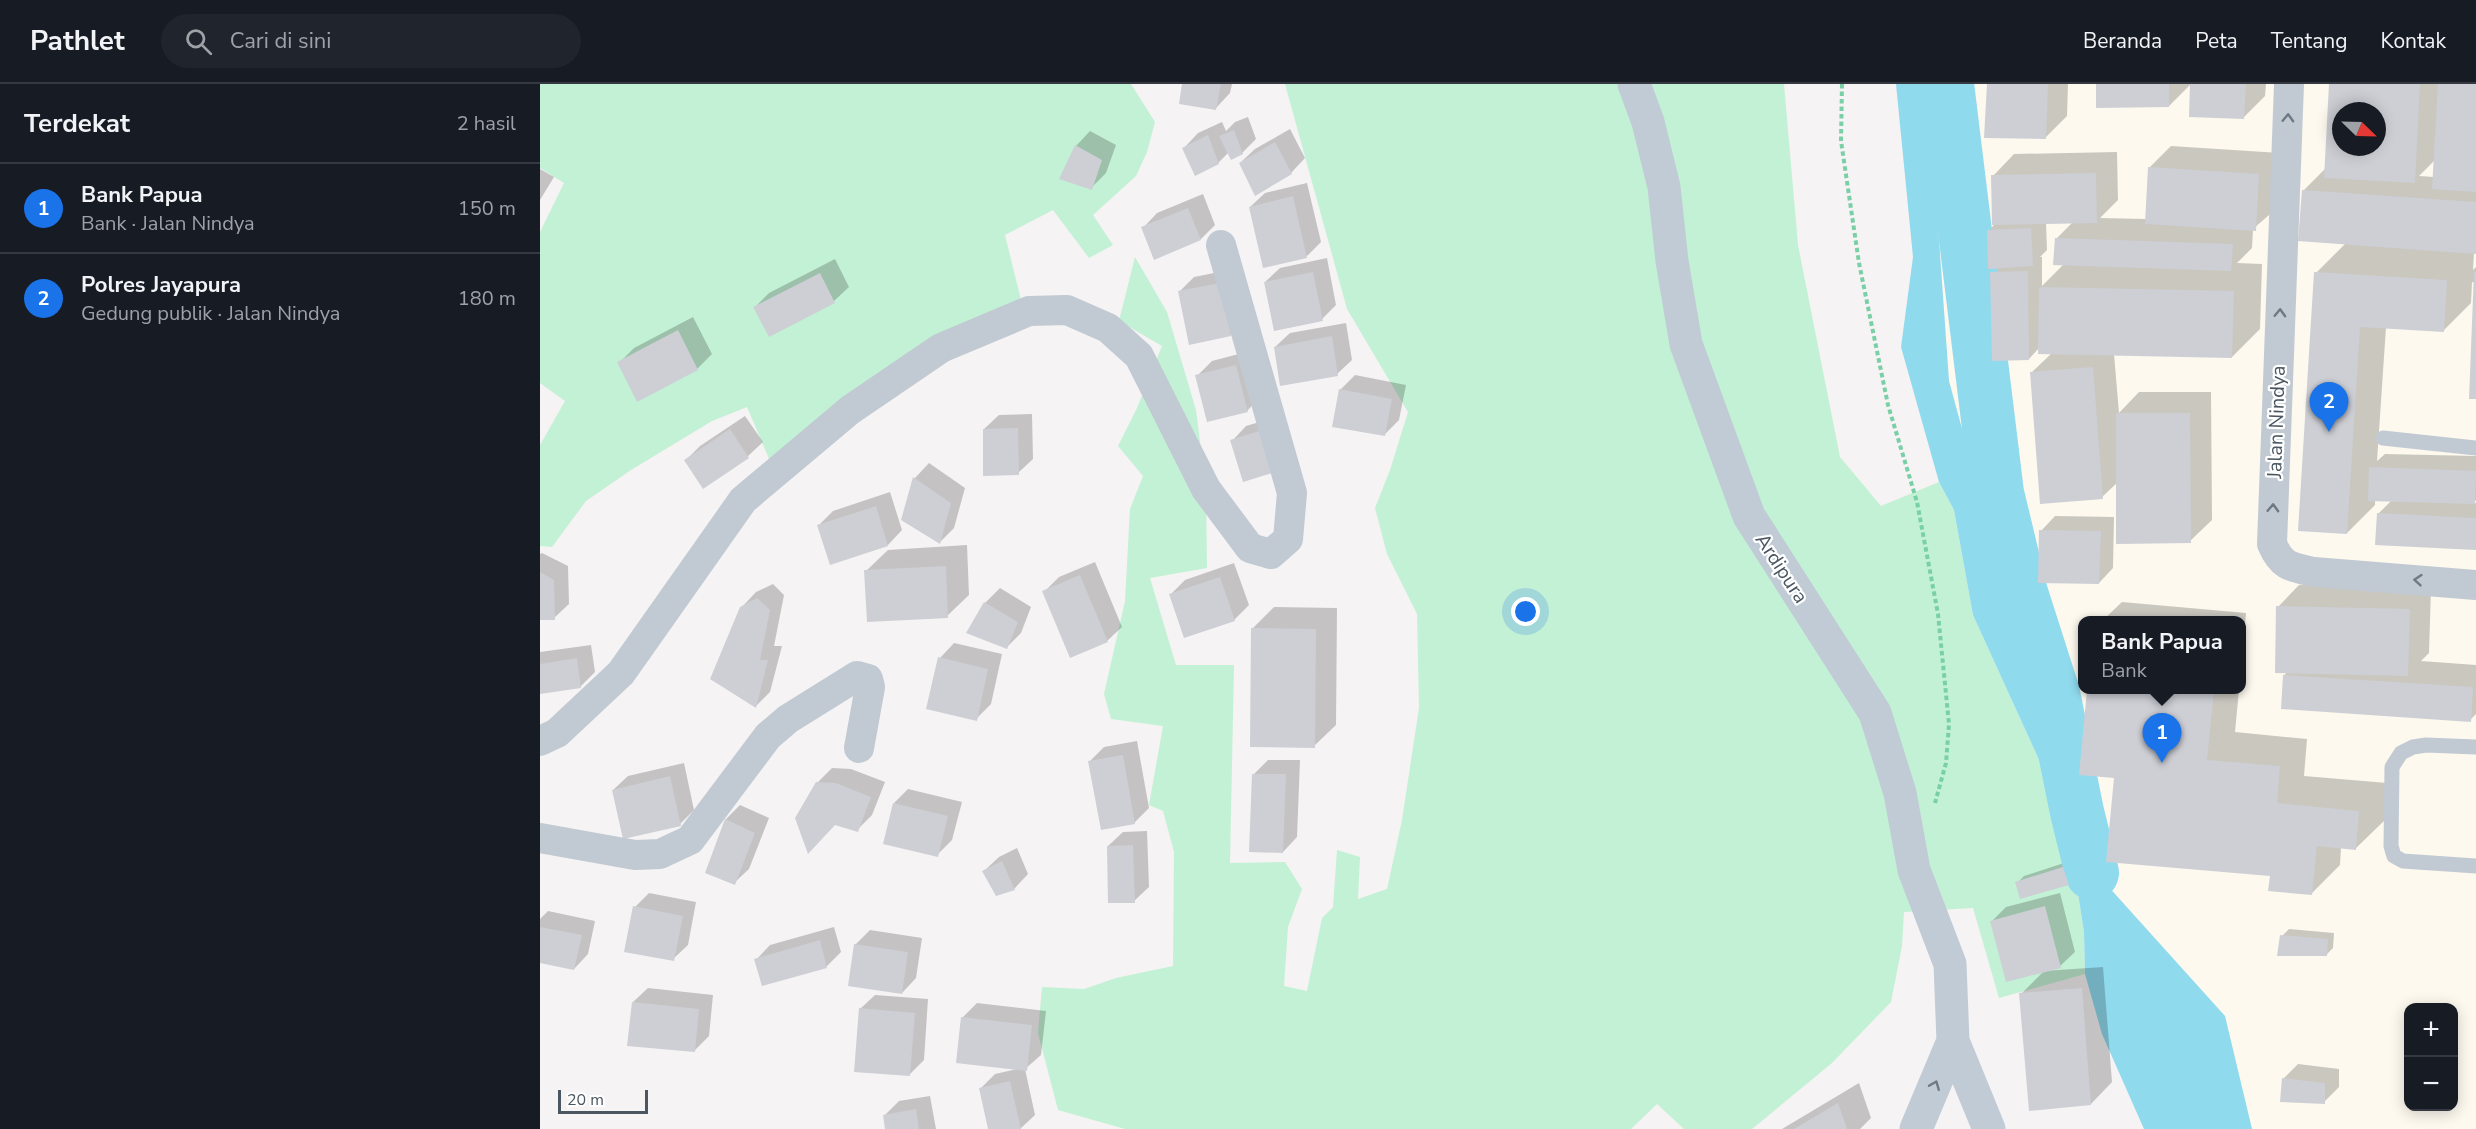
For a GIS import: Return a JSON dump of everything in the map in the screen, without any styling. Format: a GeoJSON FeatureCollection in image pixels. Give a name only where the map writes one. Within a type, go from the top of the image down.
{"type":"FeatureCollection","features":[{"type":"Feature","properties":{"kind":"street","name":"Ardipura"},"geometry":{"type":"LineString","coordinates":[[1634,84],[1648,122],[1664,187],[1672,261],[1686,344],[1749,516],[1875,713],[1900,793],[1914,870],[1950,964],[1953,1041],[1989,1129]]}},
{"type":"Feature","properties":{"kind":"street","name":"Jalan Nindya"},"geometry":{"type":"LineString","coordinates":[[2289,84],[2272,544],[2278,559],[2292,567],[2314,572],[2476,585]]}},
{"type":"Feature","properties":{"kind":"street"},"geometry":{"type":"LineString","coordinates":[[540,741],[557,733],[621,673],[743,500],[850,410],[941,348],[1029,311],[1067,310],[1108,328],[1139,356],[1206,489],[1250,548],[1271,554],[1288,539],[1293,493],[1221,245]]}},
{"type":"Feature","properties":{"kind":"street"},"geometry":{"type":"LineString","coordinates":[[540,838],[634,855],[660,854],[690,840],[768,736],[788,719],[857,676],[868,679],[870,687],[859,748]]}},
{"type":"Feature","properties":{"kind":"street","name":"Ardipura"},"geometry":{"type":"LineString","coordinates":[[1916,1129],[1953,1041]]}},
{"type":"Feature","properties":{"kind":"lane"},"geometry":{"type":"LineString","coordinates":[[2383,438],[2476,448]]}},
{"type":"Feature","properties":{"kind":"lane"},"geometry":{"type":"LineString","coordinates":[[2476,747],[2426,745],[2413,747],[2401,753],[2392,767],[2391,846],[2394,856],[2403,861],[2476,866]]}},
{"type":"Feature","properties":{"kind":"path"},"geometry":{"type":"LineString","coordinates":[[1842,84],[1841,141],[1859,262],[1888,405],[1917,502],[1938,614],[1949,724],[1946,763],[1932,812]]}},
{"type":"Feature","properties":{"kind":"shaded area"},"geometry":{"type":"Polygon","coordinates":[[[1928,84],[2476,84],[2476,1129],[2252,1129],[2225,1016],[2106,884],[2034,693],[1949,381],[1928,84]]]}},
{"type":"Feature","properties":{"kind":"green space"},"geometry":{"type":"Polygon","coordinates":[[[540,84],[1131,84],[1155,122],[1147,152],[1136,176],[1093,215],[1113,245],[1089,258],[1053,210],[1005,235],[1025,316],[770,461],[747,407],[712,421],[631,470],[586,501],[552,547],[540,546],[540,445],[565,401],[540,383],[540,232],[564,183],[540,168],[540,84]]]}},
{"type":"Feature","properties":{"kind":"green space"},"geometry":{"type":"Polygon","coordinates":[[[1285,84],[1784,84],[1798,245],[1840,457],[1881,506],[1939,482],[1954,510],[1973,615],[2041,764],[2070,842],[2084,932],[2085,974],[1999,998],[1973,908],[1904,912],[1902,946],[1891,1002],[1832,1063],[1752,1129],[1684,1129],[1657,1104],[1631,1129],[1125,1129],[1058,1110],[1038,1033],[1042,987],[1084,989],[1116,978],[1173,966],[1174,852],[1163,811],[1149,805],[1163,726],[1111,719],[1104,694],[1125,601],[1130,509],[1143,476],[1118,446],[1137,408],[1162,346],[1119,321],[1135,257],[1167,312],[1196,410],[1206,488],[1207,568],[1150,578],[1176,665],[1234,665],[1230,863],[1285,862],[1302,889],[1288,927],[1284,986],[1307,991],[1322,918],[1333,907],[1337,850],[1360,857],[1358,899],[1387,889],[1402,820],[1419,708],[1417,614],[1387,554],[1375,508],[1390,470],[1408,412],[1347,309],[1285,84]]]}},
{"type":"Feature","properties":{"kind":"water"},"geometry":{"type":"Polygon","coordinates":[[[1896,84],[1928,84],[1949,381],[2034,693],[2106,884],[2225,1016],[2252,1129],[2144,1129],[2102,1034],[2085,974],[2084,932],[2070,842],[2041,764],[1973,615],[1954,510],[1939,482],[1901,347],[1913,257],[1896,84]]]}},
{"type":"Feature","properties":{"kind":"building"},"geometry":{"type":"Polygon","coordinates":[[[1182,84],[1221,84],[1216,110],[1179,104],[1182,84]]]}},
{"type":"Feature","properties":{"kind":"building"},"geometry":{"type":"Polygon","coordinates":[[[1987,84],[2048,84],[2046,139],[1984,138],[1987,84]]]}},
{"type":"Feature","properties":{"kind":"building"},"geometry":{"type":"Polygon","coordinates":[[[2096,84],[2169,84],[2169,107],[2096,108],[2096,84]]]}},
{"type":"Feature","properties":{"kind":"building"},"geometry":{"type":"Polygon","coordinates":[[[2190,84],[2246,84],[2244,119],[2189,117],[2190,84]]]}},
{"type":"Feature","properties":{"kind":"building"},"geometry":{"type":"Polygon","coordinates":[[[2329,84],[2420,84],[2415,183],[2324,178],[2329,84]]]}},
{"type":"Feature","properties":{"kind":"building"},"geometry":{"type":"Polygon","coordinates":[[[2438,84],[2476,84],[2476,192],[2432,189],[2438,84]]]}},
{"type":"Feature","properties":{"kind":"building"},"geometry":{"type":"Polygon","coordinates":[[[1234,130],[1243,154],[1231,160],[1219,136],[1234,130]]]}},
{"type":"Feature","properties":{"kind":"building"},"geometry":{"type":"Polygon","coordinates":[[[1208,135],[1219,164],[1195,176],[1182,148],[1208,135]]]}},
{"type":"Feature","properties":{"kind":"building"},"geometry":{"type":"Polygon","coordinates":[[[1275,142],[1292,174],[1255,196],[1239,163],[1275,142]]]}},
{"type":"Feature","properties":{"kind":"building"},"geometry":{"type":"Polygon","coordinates":[[[1075,145],[1102,160],[1092,190],[1059,179],[1075,145]]]}},
{"type":"Feature","properties":{"kind":"building"},"geometry":{"type":"Polygon","coordinates":[[[2148,167],[2259,174],[2256,231],[2145,224],[2148,167]]]}},
{"type":"Feature","properties":{"kind":"building"},"geometry":{"type":"Polygon","coordinates":[[[2096,173],[2097,223],[1992,225],[1991,175],[2096,173]]]}},
{"type":"Feature","properties":{"kind":"building"},"geometry":{"type":"Polygon","coordinates":[[[2302,190],[2476,202],[2476,254],[2298,241],[2302,190]]]}},
{"type":"Feature","properties":{"kind":"building"},"geometry":{"type":"Polygon","coordinates":[[[1293,196],[1307,258],[1263,268],[1249,207],[1293,196]]]}},
{"type":"Feature","properties":{"kind":"building"},"geometry":{"type":"Polygon","coordinates":[[[1188,208],[1201,240],[1154,260],[1141,227],[1188,208]]]}},
{"type":"Feature","properties":{"kind":"building"},"geometry":{"type":"Polygon","coordinates":[[[2031,228],[2033,266],[1988,269],[1987,230],[2031,228]]]}},
{"type":"Feature","properties":{"kind":"building"},"geometry":{"type":"Polygon","coordinates":[[[2055,238],[2233,244],[2231,271],[2053,265],[2055,238]]]}},
{"type":"Feature","properties":{"kind":"building"},"geometry":{"type":"Polygon","coordinates":[[[2028,271],[2029,360],[1992,361],[1990,272],[2028,271]]]}},
{"type":"Feature","properties":{"kind":"building"},"geometry":{"type":"Polygon","coordinates":[[[1313,272],[1323,321],[1274,331],[1264,282],[1313,272]]]}},
{"type":"Feature","properties":{"kind":"building"},"geometry":{"type":"Polygon","coordinates":[[[2314,272],[2447,280],[2444,332],[2360,327],[2347,534],[2298,531],[2314,272]]]}},
{"type":"Feature","properties":{"kind":"building"},"geometry":{"type":"Polygon","coordinates":[[[2474,272],[2476,272],[2476,399],[2469,399],[2474,272]]]}},
{"type":"Feature","properties":{"kind":"building"},"geometry":{"type":"Polygon","coordinates":[[[820,273],[835,303],[769,337],[753,307],[820,273]]]}},
{"type":"Feature","properties":{"kind":"building"},"geometry":{"type":"Polygon","coordinates":[[[1220,283],[1231,336],[1189,345],[1178,291],[1220,283]]]}},
{"type":"Feature","properties":{"kind":"building"},"geometry":{"type":"Polygon","coordinates":[[[2039,287],[2234,291],[2232,358],[2038,354],[2039,287]]]}},
{"type":"Feature","properties":{"kind":"building"},"geometry":{"type":"Polygon","coordinates":[[[678,330],[698,370],[637,402],[617,362],[678,330]]]}},
{"type":"Feature","properties":{"kind":"building"},"geometry":{"type":"Polygon","coordinates":[[[1332,336],[1338,376],[1280,386],[1274,347],[1332,336]]]}},
{"type":"Feature","properties":{"kind":"building"},"geometry":{"type":"Polygon","coordinates":[[[1236,365],[1248,412],[1207,422],[1195,375],[1236,365]]]}},
{"type":"Feature","properties":{"kind":"building"},"geometry":{"type":"Polygon","coordinates":[[[2093,367],[2103,499],[2040,504],[2030,372],[2093,367]]]}},
{"type":"Feature","properties":{"kind":"building"},"geometry":{"type":"Polygon","coordinates":[[[1339,389],[1392,399],[1385,436],[1332,427],[1339,389]]]}},
{"type":"Feature","properties":{"kind":"building"},"geometry":{"type":"Polygon","coordinates":[[[2116,413],[2190,413],[2191,543],[2116,544],[2116,413]]]}},
{"type":"Feature","properties":{"kind":"building"},"geometry":{"type":"Polygon","coordinates":[[[1018,428],[1019,475],[983,476],[983,429],[1018,428]]]}},
{"type":"Feature","properties":{"kind":"building"},"geometry":{"type":"Polygon","coordinates":[[[1269,428],[1282,470],[1243,482],[1230,440],[1269,428]]]}},
{"type":"Feature","properties":{"kind":"building"},"geometry":{"type":"Polygon","coordinates":[[[730,429],[749,458],[703,489],[684,460],[730,429]]]}},
{"type":"Feature","properties":{"kind":"building"},"geometry":{"type":"Polygon","coordinates":[[[2369,467],[2476,471],[2475,504],[2368,501],[2369,467]]]}},
{"type":"Feature","properties":{"kind":"building"},"geometry":{"type":"Polygon","coordinates":[[[913,477],[951,503],[940,544],[901,520],[913,477]]]}},
{"type":"Feature","properties":{"kind":"building"},"geometry":{"type":"Polygon","coordinates":[[[876,506],[888,546],[830,565],[817,525],[876,506]]]}},
{"type":"Feature","properties":{"kind":"building"},"geometry":{"type":"Polygon","coordinates":[[[2377,513],[2476,518],[2476,550],[2375,545],[2377,513]]]}},
{"type":"Feature","properties":{"kind":"building"},"geometry":{"type":"Polygon","coordinates":[[[2039,530],[2101,531],[2099,584],[2038,583],[2039,530]]]}},
{"type":"Feature","properties":{"kind":"building"},"geometry":{"type":"Polygon","coordinates":[[[946,566],[948,618],[867,622],[864,570],[946,566]]]}},
{"type":"Feature","properties":{"kind":"building"},"geometry":{"type":"Polygon","coordinates":[[[540,572],[554,580],[555,620],[540,620],[540,572]]]}},
{"type":"Feature","properties":{"kind":"building"},"geometry":{"type":"Polygon","coordinates":[[[1080,575],[1108,642],[1070,658],[1042,591],[1080,575]]]}},
{"type":"Feature","properties":{"kind":"building"},"geometry":{"type":"Polygon","coordinates":[[[1220,577],[1235,621],[1184,638],[1169,594],[1220,577]]]}},
{"type":"Feature","properties":{"kind":"building"},"geometry":{"type":"Polygon","coordinates":[[[757,598],[770,610],[760,660],[768,660],[756,708],[710,679],[740,607],[757,598]]]}},
{"type":"Feature","properties":{"kind":"building"},"geometry":{"type":"Polygon","coordinates":[[[984,602],[1018,622],[1007,649],[966,633],[984,602]]]}},
{"type":"Feature","properties":{"kind":"building"},"geometry":{"type":"Polygon","coordinates":[[[2276,606],[2410,609],[2408,676],[2275,673],[2276,606]]]}},
{"type":"Feature","properties":{"kind":"building"},"geometry":{"type":"Polygon","coordinates":[[[1251,628],[1316,629],[1315,748],[1250,747],[1251,628]]]}},
{"type":"Feature","properties":{"kind":"building"},"geometry":{"type":"Polygon","coordinates":[[[938,657],[988,669],[977,721],[926,709],[938,657]]]}},
{"type":"Feature","properties":{"kind":"building"},"geometry":{"type":"Polygon","coordinates":[[[577,658],[581,688],[540,694],[540,664],[577,658]]]}},
{"type":"Feature","properties":{"kind":"building"},"geometry":{"type":"Polygon","coordinates":[[[2283,675],[2473,687],[2471,722],[2281,709],[2283,675]]]}},
{"type":"Feature","properties":{"kind":"building"},"geometry":{"type":"Polygon","coordinates":[[[2087,694],[2214,694],[2207,760],[2280,766],[2277,803],[2359,811],[2356,850],[2317,846],[2312,895],[2268,891],[2270,876],[2106,862],[2114,778],[2079,775],[2087,694]]]}},
{"type":"Feature","properties":{"kind":"building"},"geometry":{"type":"Polygon","coordinates":[[[1123,755],[1135,824],[1101,830],[1088,761],[1123,755]]]}},
{"type":"Feature","properties":{"kind":"building"},"geometry":{"type":"Polygon","coordinates":[[[1252,774],[1286,774],[1283,853],[1249,852],[1252,774]]]}},
{"type":"Feature","properties":{"kind":"building"},"geometry":{"type":"Polygon","coordinates":[[[670,776],[681,826],[623,839],[612,790],[670,776]]]}},
{"type":"Feature","properties":{"kind":"building"},"geometry":{"type":"Polygon","coordinates":[[[816,782],[836,783],[871,797],[858,832],[835,825],[808,854],[795,818],[816,782]]]}},
{"type":"Feature","properties":{"kind":"building"},"geometry":{"type":"Polygon","coordinates":[[[893,803],[948,816],[938,857],[883,844],[893,803]]]}},
{"type":"Feature","properties":{"kind":"building"},"geometry":{"type":"Polygon","coordinates":[[[725,819],[755,833],[735,885],[705,873],[725,819]]]}},
{"type":"Feature","properties":{"kind":"building"},"geometry":{"type":"Polygon","coordinates":[[[1133,845],[1135,903],[1108,903],[1107,846],[1133,845]]]}},
{"type":"Feature","properties":{"kind":"building"},"geometry":{"type":"Polygon","coordinates":[[[1002,861],[1015,890],[996,896],[982,871],[1002,861]]]}},
{"type":"Feature","properties":{"kind":"building"},"geometry":{"type":"Polygon","coordinates":[[[2063,867],[2069,885],[2020,899],[2015,882],[2063,867]]]}},
{"type":"Feature","properties":{"kind":"building"},"geometry":{"type":"Polygon","coordinates":[[[633,906],[683,916],[674,961],[624,952],[633,906]]]}},
{"type":"Feature","properties":{"kind":"building"},"geometry":{"type":"Polygon","coordinates":[[[2045,906],[2061,968],[2006,982],[1990,921],[2045,906]]]}},
{"type":"Feature","properties":{"kind":"building"},"geometry":{"type":"Polygon","coordinates":[[[540,927],[582,935],[574,970],[540,963],[540,927]]]}},
{"type":"Feature","properties":{"kind":"building"},"geometry":{"type":"Polygon","coordinates":[[[2280,935],[2328,939],[2327,956],[2277,956],[2280,935]]]}},
{"type":"Feature","properties":{"kind":"building"},"geometry":{"type":"Polygon","coordinates":[[[820,940],[827,968],[762,986],[754,959],[820,940]]]}},
{"type":"Feature","properties":{"kind":"building"},"geometry":{"type":"Polygon","coordinates":[[[854,944],[908,952],[902,994],[848,986],[854,944]]]}},
{"type":"Feature","properties":{"kind":"building"},"geometry":{"type":"Polygon","coordinates":[[[2082,988],[2091,1105],[2029,1111],[2019,993],[2082,988]]]}},
{"type":"Feature","properties":{"kind":"building"},"geometry":{"type":"Polygon","coordinates":[[[632,1002],[699,1009],[695,1052],[627,1046],[632,1002]]]}},
{"type":"Feature","properties":{"kind":"building"},"geometry":{"type":"Polygon","coordinates":[[[859,1008],[915,1013],[910,1076],[854,1072],[859,1008]]]}},
{"type":"Feature","properties":{"kind":"building"},"geometry":{"type":"Polygon","coordinates":[[[961,1017],[1032,1025],[1027,1071],[956,1063],[961,1017]]]}},
{"type":"Feature","properties":{"kind":"building"},"geometry":{"type":"Polygon","coordinates":[[[2282,1078],[2325,1083],[2325,1104],[2280,1102],[2282,1078]]]}},
{"type":"Feature","properties":{"kind":"building"},"geometry":{"type":"Polygon","coordinates":[[[1010,1081],[1021,1129],[988,1129],[979,1088],[1010,1081]]]}},
{"type":"Feature","properties":{"kind":"building"},"geometry":{"type":"Polygon","coordinates":[[[1838,1103],[1847,1129],[1794,1129],[1838,1103]]]}},
{"type":"Feature","properties":{"kind":"building"},"geometry":{"type":"Polygon","coordinates":[[[916,1109],[919,1129],[885,1129],[883,1115],[916,1109]]]}},
{"type":"Feature","properties":{"kind":"waterway"},"geometry":{"type":"LineString","coordinates":[[1947,84],[1997,493],[2021,593],[2053,693],[2092,873]]}},
{"type":"Feature","properties":{"kind":"place","name":"Polres Jayapura"},"geometry":{"type":"Point","coordinates":[2329,432]}},
{"type":"Feature","properties":{"kind":"place","name":"Bank Papua"},"geometry":{"type":"Point","coordinates":[2162,763]}}]}
